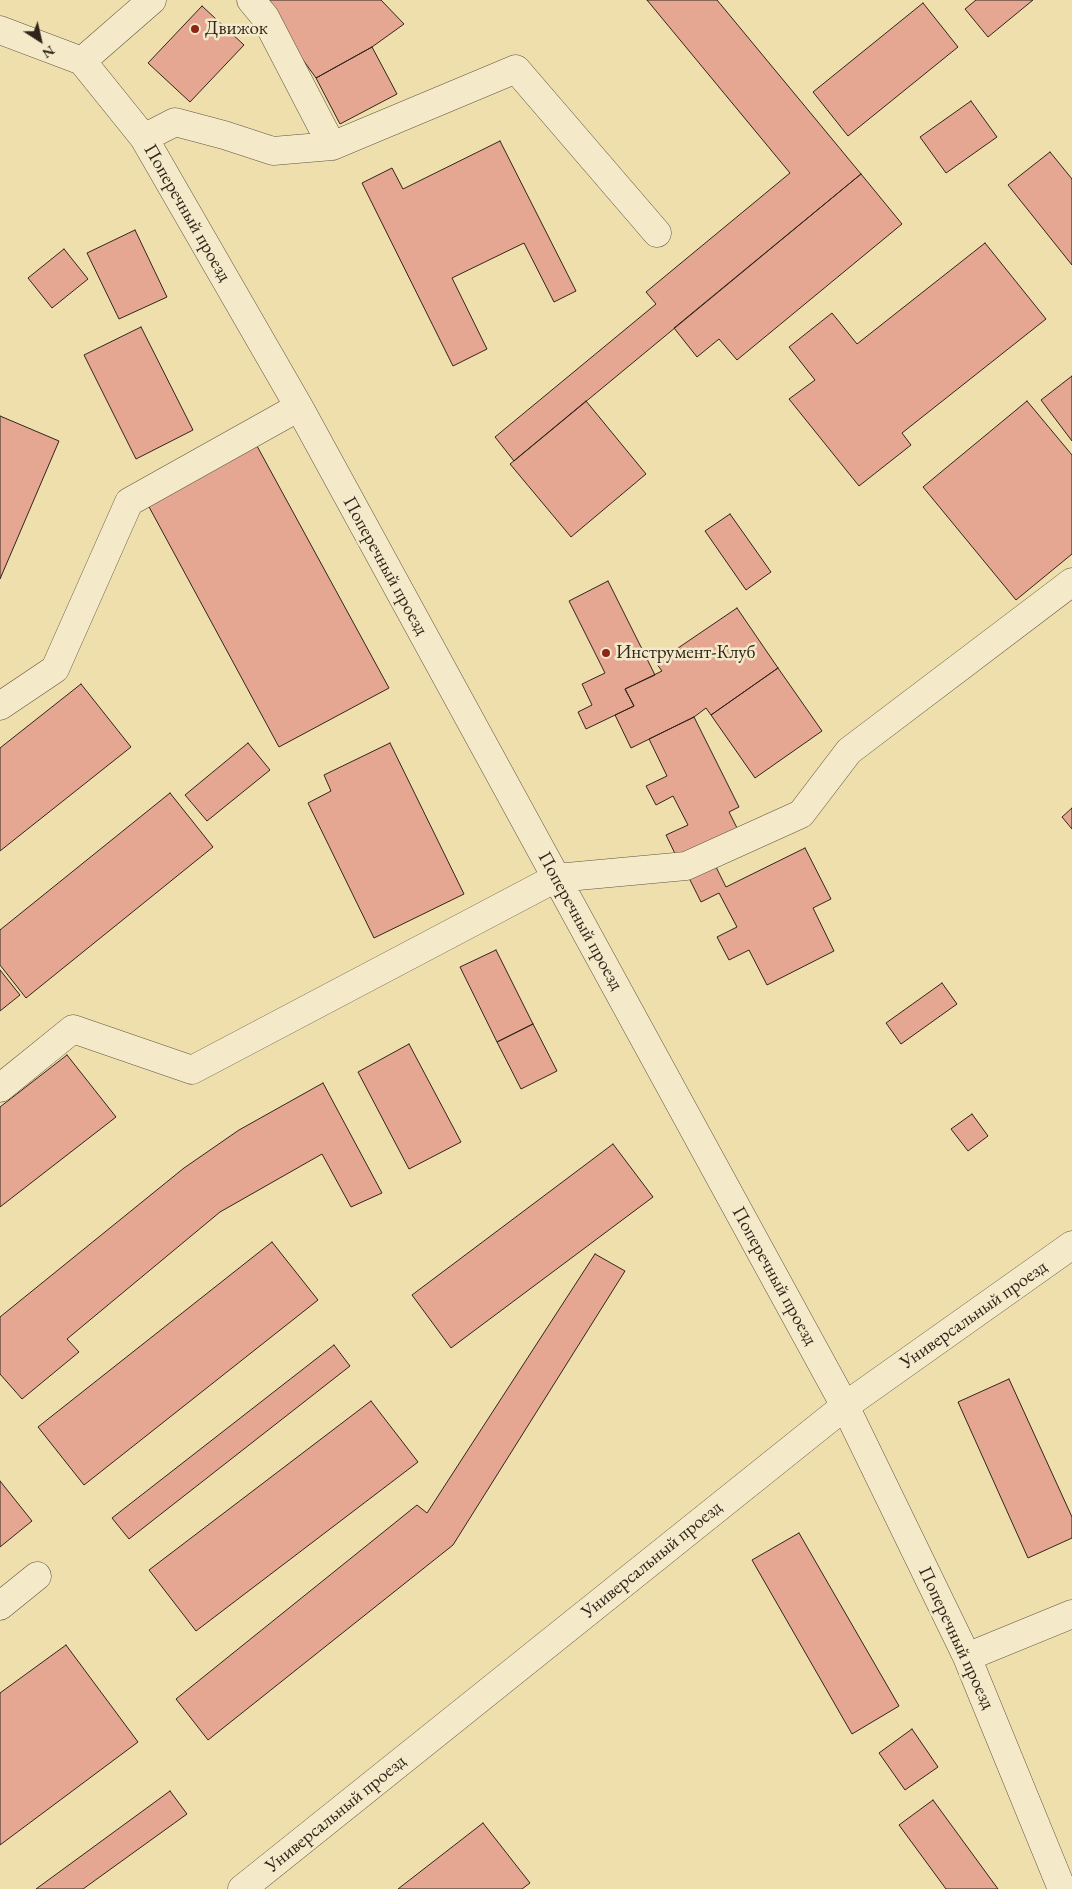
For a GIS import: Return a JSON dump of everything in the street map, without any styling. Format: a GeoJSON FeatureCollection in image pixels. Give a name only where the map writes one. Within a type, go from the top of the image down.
{"type":"FeatureCollection","features":[{"type":"Feature","properties":{"kind":"street"},"geometry":{"type":"LineString","coordinates":[[0,30],[82,61],[152,0]]}},
{"type":"Feature","properties":{"kind":"street"},"geometry":{"type":"LineString","coordinates":[[251,0],[265,17],[332,146]]}},
{"type":"Feature","properties":{"kind":"street","name":"Поперечный проезд"},"geometry":{"type":"LineString","coordinates":[[82,61],[144,138],[299,407],[845,1406],[967,1657],[1062,1889]]}},
{"type":"Feature","properties":{"kind":"street"},"geometry":{"type":"LineString","coordinates":[[144,138],[175,122],[273,151],[332,146],[516,69],[657,233]]}},
{"type":"Feature","properties":{"kind":"street"},"geometry":{"type":"LineString","coordinates":[[0,706],[55,669],[129,502],[299,407]]}},
{"type":"Feature","properties":{"kind":"street"},"geometry":{"type":"LineString","coordinates":[[0,1088],[73,1029],[192,1070],[556,878],[686,866],[801,814],[849,751],[1072,582]]}},
{"type":"Feature","properties":{"kind":"street","name":"Универсальный проезд"},"geometry":{"type":"LineString","coordinates":[[242,1889],[845,1406],[1072,1245]]}},
{"type":"Feature","properties":{"kind":"street"},"geometry":{"type":"LineString","coordinates":[[0,1606],[37,1576]]}},
{"type":"Feature","properties":{"kind":"street"},"geometry":{"type":"LineString","coordinates":[[967,1657],[1072,1614]]}},
{"type":"Feature","properties":{"kind":"building"},"geometry":{"type":"Polygon","coordinates":[[[260,0],[381,0],[404,24],[372,47],[316,78],[260,0]]]}},
{"type":"Feature","properties":{"kind":"building"},"geometry":{"type":"Polygon","coordinates":[[[647,0],[717,0],[861,174],[514,461],[495,437],[656,304],[646,292],[790,173],[647,0]]]}},
{"type":"Feature","properties":{"kind":"building"},"geometry":{"type":"Polygon","coordinates":[[[976,0],[1033,0],[988,37],[965,9],[976,0]]]}},
{"type":"Feature","properties":{"kind":"building"},"geometry":{"type":"Polygon","coordinates":[[[923,3],[958,47],[848,136],[813,92],[923,3]]]}},
{"type":"Feature","properties":{"kind":"building"},"geometry":{"type":"Polygon","coordinates":[[[202,6],[244,45],[190,102],[148,63],[202,6]]]}},
{"type":"Feature","properties":{"kind":"building"},"geometry":{"type":"Polygon","coordinates":[[[372,47],[397,94],[340,124],[316,78],[372,47]]]}},
{"type":"Feature","properties":{"kind":"building"},"geometry":{"type":"Polygon","coordinates":[[[971,101],[997,137],[946,173],[920,137],[971,101]]]}},
{"type":"Feature","properties":{"kind":"building"},"geometry":{"type":"Polygon","coordinates":[[[500,141],[576,291],[554,302],[524,243],[452,278],[487,349],[453,366],[362,183],[392,168],[403,189],[500,141]]]}},
{"type":"Feature","properties":{"kind":"building"},"geometry":{"type":"Polygon","coordinates":[[[1050,152],[1072,179],[1072,265],[1008,185],[1050,152]]]}},
{"type":"Feature","properties":{"kind":"building"},"geometry":{"type":"Polygon","coordinates":[[[861,174],[902,224],[737,360],[719,339],[697,357],[674,328],[861,174]]]}},
{"type":"Feature","properties":{"kind":"building"},"geometry":{"type":"Polygon","coordinates":[[[135,230],[167,297],[119,319],[87,253],[135,230]]]}},
{"type":"Feature","properties":{"kind":"building"},"geometry":{"type":"Polygon","coordinates":[[[985,243],[1046,319],[902,433],[911,445],[859,486],[789,399],[815,380],[789,347],[832,313],[857,344],[985,243]]]}},
{"type":"Feature","properties":{"kind":"building"},"geometry":{"type":"Polygon","coordinates":[[[64,249],[88,279],[52,308],[28,278],[64,249]]]}},
{"type":"Feature","properties":{"kind":"building"},"geometry":{"type":"Polygon","coordinates":[[[141,327],[193,430],[136,459],[84,355],[141,327]]]}},
{"type":"Feature","properties":{"kind":"building"},"geometry":{"type":"Polygon","coordinates":[[[1072,376],[1072,441],[1041,400],[1072,376]]]}},
{"type":"Feature","properties":{"kind":"building"},"geometry":{"type":"Polygon","coordinates":[[[586,401],[646,474],[571,537],[510,464],[586,401]]]}},
{"type":"Feature","properties":{"kind":"building"},"geometry":{"type":"Polygon","coordinates":[[[1027,401],[1072,455],[1072,554],[1016,600],[923,487],[1027,401]]]}},
{"type":"Feature","properties":{"kind":"building"},"geometry":{"type":"Polygon","coordinates":[[[0,416],[59,441],[0,579],[0,416]]]}},
{"type":"Feature","properties":{"kind":"building"},"geometry":{"type":"Polygon","coordinates":[[[257,446],[389,688],[279,747],[148,505],[257,446]]]}},
{"type":"Feature","properties":{"kind":"building"},"geometry":{"type":"Polygon","coordinates":[[[730,514],[771,572],[746,590],[705,531],[730,514]]]}},
{"type":"Feature","properties":{"kind":"building"},"geometry":{"type":"Polygon","coordinates":[[[608,581],[655,675],[625,689],[634,706],[586,729],[578,712],[592,705],[582,684],[605,673],[569,601],[608,581]]]}},
{"type":"Feature","properties":{"kind":"building"},"geometry":{"type":"Polygon","coordinates":[[[737,608],[778,668],[711,715],[706,708],[694,717],[631,748],[615,715],[634,706],[625,689],[662,671],[656,663],[737,608]]]}},
{"type":"Feature","properties":{"kind":"building"},"geometry":{"type":"Polygon","coordinates":[[[778,668],[822,731],[755,778],[711,715],[778,668]]]}},
{"type":"Feature","properties":{"kind":"building"},"geometry":{"type":"Polygon","coordinates":[[[81,684],[131,747],[0,851],[0,748],[81,684]]]}},
{"type":"Feature","properties":{"kind":"building"},"geometry":{"type":"Polygon","coordinates":[[[694,717],[739,807],[729,812],[737,828],[681,866],[666,835],[688,825],[673,796],[656,805],[646,786],[667,776],[649,739],[694,717]]]}},
{"type":"Feature","properties":{"kind":"building"},"geometry":{"type":"Polygon","coordinates":[[[248,743],[270,770],[207,821],[185,795],[248,743]]]}},
{"type":"Feature","properties":{"kind":"building"},"geometry":{"type":"Polygon","coordinates":[[[390,743],[464,894],[374,938],[308,803],[331,791],[324,775],[390,743]]]}},
{"type":"Feature","properties":{"kind":"building"},"geometry":{"type":"Polygon","coordinates":[[[170,793],[213,847],[26,998],[0,965],[0,930],[170,793]]]}},
{"type":"Feature","properties":{"kind":"building"},"geometry":{"type":"Polygon","coordinates":[[[1072,808],[1072,829],[1062,817],[1072,808]]]}},
{"type":"Feature","properties":{"kind":"building"},"geometry":{"type":"Polygon","coordinates":[[[805,848],[831,899],[813,908],[834,951],[767,985],[749,950],[729,960],[717,937],[737,927],[719,893],[701,902],[689,878],[715,865],[726,887],[805,848]]]}},
{"type":"Feature","properties":{"kind":"building"},"geometry":{"type":"Polygon","coordinates":[[[496,950],[533,1024],[497,1042],[460,967],[496,950]]]}},
{"type":"Feature","properties":{"kind":"building"},"geometry":{"type":"Polygon","coordinates":[[[0,970],[20,995],[0,1011],[0,970]]]}},
{"type":"Feature","properties":{"kind":"building"},"geometry":{"type":"Polygon","coordinates":[[[942,983],[957,1004],[901,1044],[886,1023],[942,983]]]}},
{"type":"Feature","properties":{"kind":"building"},"geometry":{"type":"Polygon","coordinates":[[[533,1024],[557,1071],[521,1089],[497,1042],[533,1024]]]}},
{"type":"Feature","properties":{"kind":"building"},"geometry":{"type":"Polygon","coordinates":[[[409,1044],[461,1142],[409,1169],[358,1072],[409,1044]]]}},
{"type":"Feature","properties":{"kind":"building"},"geometry":{"type":"Polygon","coordinates":[[[67,1055],[116,1117],[0,1207],[0,1107],[67,1055]]]}},
{"type":"Feature","properties":{"kind":"building"},"geometry":{"type":"Polygon","coordinates":[[[323,1083],[382,1193],[351,1207],[322,1154],[220,1212],[67,1339],[79,1352],[22,1399],[0,1374],[0,1317],[184,1168],[239,1130],[323,1083]]]}},
{"type":"Feature","properties":{"kind":"building"},"geometry":{"type":"Polygon","coordinates":[[[972,1114],[988,1136],[968,1151],[951,1129],[972,1114]]]}},
{"type":"Feature","properties":{"kind":"building"},"geometry":{"type":"Polygon","coordinates":[[[613,1144],[653,1197],[451,1348],[412,1295],[613,1144]]]}},
{"type":"Feature","properties":{"kind":"building"},"geometry":{"type":"Polygon","coordinates":[[[272,1242],[318,1300],[84,1485],[38,1427],[272,1242]]]}},
{"type":"Feature","properties":{"kind":"building"},"geometry":{"type":"Polygon","coordinates":[[[595,1254],[625,1271],[453,1545],[208,1740],[176,1699],[417,1505],[427,1513],[595,1254]]]}},
{"type":"Feature","properties":{"kind":"building"},"geometry":{"type":"Polygon","coordinates":[[[334,1345],[350,1366],[129,1539],[112,1518],[334,1345]]]}},
{"type":"Feature","properties":{"kind":"building"},"geometry":{"type":"Polygon","coordinates":[[[1009,1379],[1072,1517],[1072,1538],[1028,1558],[958,1402],[1009,1379]]]}},
{"type":"Feature","properties":{"kind":"building"},"geometry":{"type":"Polygon","coordinates":[[[371,1401],[418,1462],[196,1631],[149,1570],[371,1401]]]}},
{"type":"Feature","properties":{"kind":"building"},"geometry":{"type":"Polygon","coordinates":[[[0,1481],[32,1521],[0,1547],[0,1481]]]}},
{"type":"Feature","properties":{"kind":"building"},"geometry":{"type":"Polygon","coordinates":[[[799,1533],[899,1706],[852,1734],[752,1560],[799,1533]]]}},
{"type":"Feature","properties":{"kind":"building"},"geometry":{"type":"Polygon","coordinates":[[[66,1645],[138,1742],[0,1845],[0,1693],[66,1645]]]}},
{"type":"Feature","properties":{"kind":"building"},"geometry":{"type":"Polygon","coordinates":[[[912,1729],[938,1767],[905,1790],[879,1753],[912,1729]]]}},
{"type":"Feature","properties":{"kind":"building"},"geometry":{"type":"Polygon","coordinates":[[[170,1791],[187,1814],[83,1889],[36,1889],[170,1791]]]}},
{"type":"Feature","properties":{"kind":"building"},"geometry":{"type":"Polygon","coordinates":[[[933,1800],[998,1889],[946,1889],[899,1825],[933,1800]]]}},
{"type":"Feature","properties":{"kind":"building"},"geometry":{"type":"Polygon","coordinates":[[[483,1823],[530,1883],[522,1889],[398,1889],[483,1823]]]}},
{"type":"Feature","properties":{"kind":"place","name":"Движок"},"geometry":{"type":"Point","coordinates":[195,29]}},
{"type":"Feature","properties":{"kind":"place","name":"Инструмент-Клуб"},"geometry":{"type":"Point","coordinates":[606,653]}}]}
